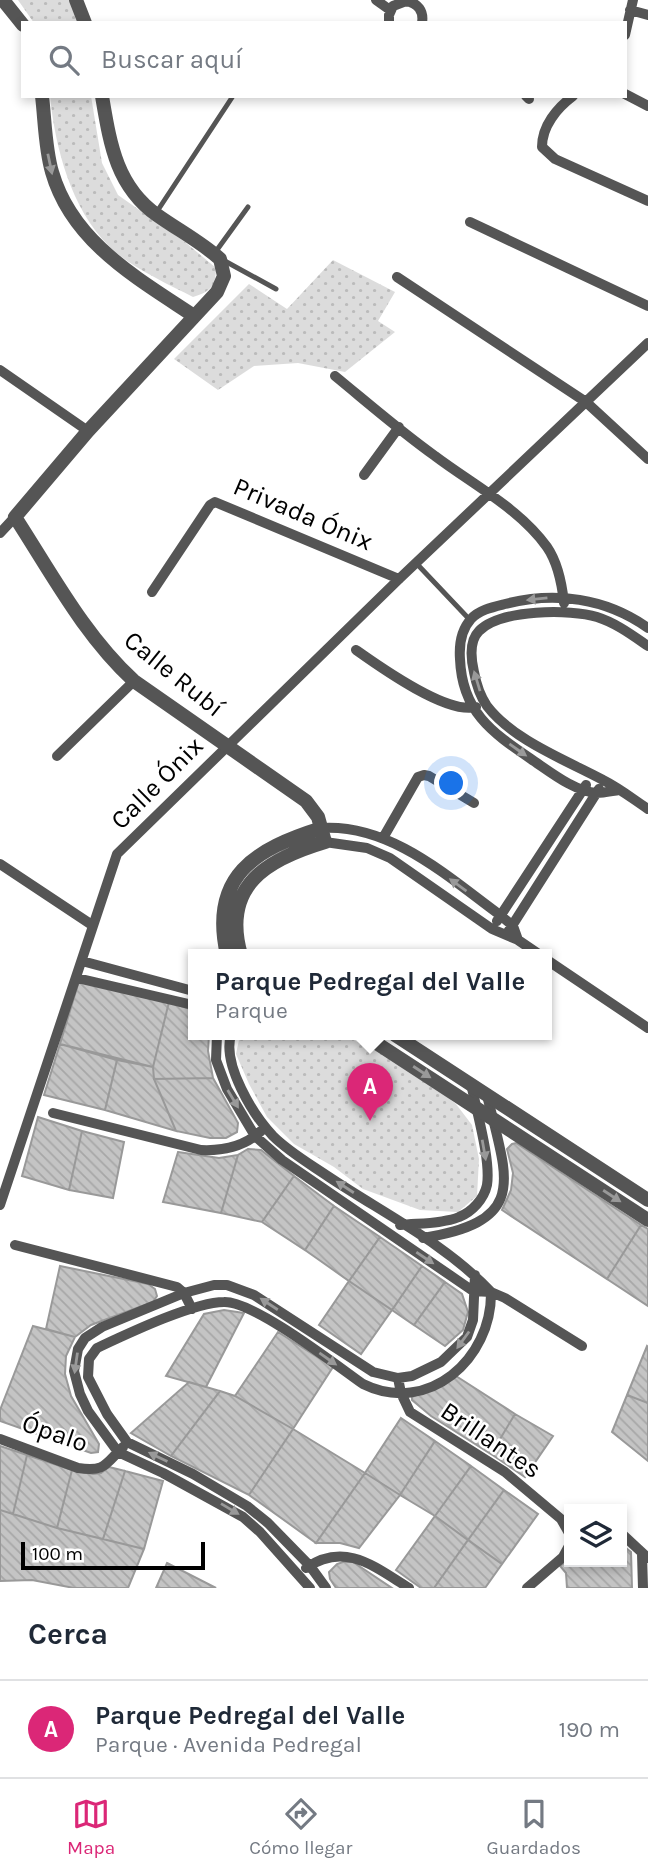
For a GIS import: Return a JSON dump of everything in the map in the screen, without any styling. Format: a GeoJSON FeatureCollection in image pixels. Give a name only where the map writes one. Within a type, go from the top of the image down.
{"type":"FeatureCollection","features":[{"type":"Feature","properties":{"kind":"street"},"geometry":{"type":"LineString","coordinates":[[3,0],[21,22]]}},
{"type":"Feature","properties":{"kind":"street"},"geometry":{"type":"LineString","coordinates":[[76,0],[84,21]]}},
{"type":"Feature","properties":{"kind":"street"},"geometry":{"type":"LineString","coordinates":[[376,0],[390,10]]}},
{"type":"Feature","properties":{"kind":"street"},"geometry":{"type":"LineString","coordinates":[[389,21],[390,10],[401,1],[417,2],[422,12],[422,21]]}},
{"type":"Feature","properties":{"kind":"street"},"geometry":{"type":"LineString","coordinates":[[627,26],[632,5],[648,15]]}},
{"type":"Feature","properties":{"kind":"street"},"geometry":{"type":"LineString","coordinates":[[627,95],[648,106]]}},
{"type":"Feature","properties":{"kind":"street"},"geometry":{"type":"LineString","coordinates":[[42,98],[52,174],[73,215],[93,242],[114,263],[194,316]]}},
{"type":"Feature","properties":{"kind":"street"},"geometry":{"type":"LineString","coordinates":[[0,533],[88,431],[222,285],[224,268],[217,256],[156,214],[133,194],[123,179],[109,142],[102,98]]}},
{"type":"Feature","properties":{"kind":"street"},"geometry":{"type":"LineString","coordinates":[[571,98],[546,126],[542,147],[555,159],[648,201]]}},
{"type":"Feature","properties":{"kind":"street"},"geometry":{"type":"LineString","coordinates":[[470,222],[648,306]]}},
{"type":"Feature","properties":{"kind":"street"},"geometry":{"type":"LineString","coordinates":[[397,277],[586,402],[648,459]]}},
{"type":"Feature","properties":{"kind":"street","name":"Calle Ónix"},"geometry":{"type":"LineString","coordinates":[[0,1205],[117,854],[399,579],[648,344]]}},
{"type":"Feature","properties":{"kind":"street"},"geometry":{"type":"LineString","coordinates":[[0,370],[88,431]]}},
{"type":"Feature","properties":{"kind":"street"},"geometry":{"type":"LineString","coordinates":[[335,376],[524,523],[547,547],[558,569],[565,612]]}},
{"type":"Feature","properties":{"kind":"street"},"geometry":{"type":"LineString","coordinates":[[363,475],[399,427]]}},
{"type":"Feature","properties":{"kind":"street","name":"Privada Ónix"},"geometry":{"type":"LineString","coordinates":[[152,592],[210,505],[215,502],[399,579]]}},
{"type":"Feature","properties":{"kind":"street","name":"Calle Rubí"},"geometry":{"type":"LineString","coordinates":[[15,517],[83,624],[116,665],[226,747],[306,801],[313,808],[323,835]]}},
{"type":"Feature","properties":{"kind":"street"},"geometry":{"type":"LineString","coordinates":[[619,790],[597,793],[584,789],[545,768],[500,737],[472,708],[463,684],[459,651],[462,634],[470,620],[480,612],[543,597],[580,599],[618,610],[648,628]]}},
{"type":"Feature","properties":{"kind":"street"},"geometry":{"type":"LineString","coordinates":[[648,646],[611,622],[585,614],[565,612],[516,616],[496,621],[480,630],[473,643],[471,662],[476,683],[485,703],[494,714],[530,740],[604,780],[648,809]]}},
{"type":"Feature","properties":{"kind":"street"},"geometry":{"type":"LineString","coordinates":[[356,650],[416,689],[450,704],[472,708],[485,703]]}},
{"type":"Feature","properties":{"kind":"street"},"geometry":{"type":"LineString","coordinates":[[57,756],[134,681]]}},
{"type":"Feature","properties":{"kind":"street"},"geometry":{"type":"LineString","coordinates":[[383,838],[418,778],[424,775],[474,803]]}},
{"type":"Feature","properties":{"kind":"street"},"geometry":{"type":"LineString","coordinates":[[492,929],[592,775]]}},
{"type":"Feature","properties":{"kind":"street"},"geometry":{"type":"LineString","coordinates":[[505,936],[604,780]]}},
{"type":"Feature","properties":{"kind":"street"},"geometry":{"type":"LineString","coordinates":[[226,949],[223,911],[231,886],[241,870],[279,842],[353,829],[383,838],[446,876],[513,926],[518,940]]}},
{"type":"Feature","properties":{"kind":"street"},"geometry":{"type":"LineString","coordinates":[[240,949],[238,937],[241,902],[253,878],[278,859],[323,835],[367,848],[390,859],[492,929],[531,949]]}},
{"type":"Feature","properties":{"kind":"street"},"geometry":{"type":"LineString","coordinates":[[0,864],[92,925]]}},
{"type":"Feature","properties":{"kind":"street"},"geometry":{"type":"LineString","coordinates":[[82,961],[188,990]]}},
{"type":"Feature","properties":{"kind":"street"},"geometry":{"type":"LineString","coordinates":[[552,963],[648,1028]]}},
{"type":"Feature","properties":{"kind":"street"},"geometry":{"type":"LineString","coordinates":[[77,978],[188,1004]]}},
{"type":"Feature","properties":{"kind":"street"},"geometry":{"type":"LineString","coordinates":[[216,1040],[218,1070],[227,1089],[255,1136],[282,1160],[473,1291],[491,1292],[505,1297],[582,1346]]}},
{"type":"Feature","properties":{"kind":"street"},"geometry":{"type":"LineString","coordinates":[[230,1040],[228,1050],[232,1066],[265,1126],[293,1153],[424,1238],[475,1275],[491,1292],[488,1321],[472,1356],[441,1382],[401,1394],[376,1390],[363,1384],[324,1356],[245,1307],[223,1301],[192,1309],[97,1348],[89,1359],[88,1377],[96,1396],[127,1443],[193,1474],[247,1506],[310,1566],[326,1588]]}},
{"type":"Feature","properties":{"kind":"street"},"geometry":{"type":"LineString","coordinates":[[372,1040],[648,1220]]}},
{"type":"Feature","properties":{"kind":"street"},"geometry":{"type":"LineString","coordinates":[[403,1040],[648,1200]]}},
{"type":"Feature","properties":{"kind":"street"},"geometry":{"type":"LineString","coordinates":[[379,1227],[460,1217],[481,1198],[487,1186],[487,1177],[471,1083]]}},
{"type":"Feature","properties":{"kind":"street"},"geometry":{"type":"LineString","coordinates":[[399,1240],[462,1230],[485,1219],[499,1205],[505,1185],[503,1166],[487,1095]]}},
{"type":"Feature","properties":{"kind":"street"},"geometry":{"type":"LineString","coordinates":[[54,1113],[201,1150],[218,1151],[231,1148],[255,1136],[265,1126]]}},
{"type":"Feature","properties":{"kind":"street"},"geometry":{"type":"LineString","coordinates":[[15,1245],[171,1285],[184,1293],[192,1309]]}},
{"type":"Feature","properties":{"kind":"street"},"geometry":{"type":"LineString","coordinates":[[310,1588],[243,1517],[163,1473],[118,1452],[88,1411],[80,1394],[74,1371],[78,1349],[85,1338],[102,1327],[184,1293],[214,1285],[227,1285],[246,1290],[373,1373],[398,1378],[427,1370],[441,1362],[467,1337],[473,1320],[475,1275]]}},
{"type":"Feature","properties":{"kind":"street","name":"Brillantes"},"geometry":{"type":"LineString","coordinates":[[398,1378],[401,1394],[410,1412],[505,1472],[564,1524]]}},
{"type":"Feature","properties":{"kind":"street","name":"Ópalo"},"geometry":{"type":"LineString","coordinates":[[0,1438],[78,1468],[91,1470],[100,1469],[113,1460],[127,1443]]}},
{"type":"Feature","properties":{"kind":"street"},"geometry":{"type":"LineString","coordinates":[[627,1539],[645,1556],[643,1588]]}},
{"type":"Feature","properties":{"kind":"street"},"geometry":{"type":"LineString","coordinates":[[299,1574],[329,1555],[359,1559],[409,1588]]}},
{"type":"Feature","properties":{"kind":"street"},"geometry":{"type":"LineString","coordinates":[[527,1588],[564,1555]]}},
{"type":"Feature","properties":{"kind":"lane"},"geometry":{"type":"LineString","coordinates":[[156,214],[232,98]]}},
{"type":"Feature","properties":{"kind":"lane"},"geometry":{"type":"LineString","coordinates":[[248,207],[217,256],[276,289]]}},
{"type":"Feature","properties":{"kind":"lane"},"geometry":{"type":"LineString","coordinates":[[416,563],[470,620]]}},
{"type":"Feature","properties":{"kind":"shaded area"},"geometry":{"type":"Polygon","coordinates":[[[18,0],[70,0],[77,21],[33,21],[18,0]]]}},
{"type":"Feature","properties":{"kind":"shaded area"},"geometry":{"type":"Polygon","coordinates":[[[50,98],[91,98],[102,163],[118,195],[185,242],[216,268],[215,279],[208,290],[193,297],[137,267],[109,246],[84,214],[75,196],[61,156],[50,98]]]}},
{"type":"Feature","properties":{"kind":"shaded area"},"geometry":{"type":"Polygon","coordinates":[[[333,260],[395,292],[378,321],[395,332],[345,372],[298,363],[254,366],[218,390],[174,359],[249,284],[287,309],[333,260]]]}},
{"type":"Feature","properties":{"kind":"shaded area"},"geometry":{"type":"Polygon","coordinates":[[[239,1040],[353,1040],[410,1068],[456,1104],[472,1125],[479,1159],[477,1196],[458,1212],[420,1210],[363,1189],[334,1167],[294,1144],[267,1117],[236,1054],[239,1040]]]}},
{"type":"Feature","properties":{"kind":"building"},"geometry":{"type":"Polygon","coordinates":[[[79,981],[169,1002],[153,1067],[60,1044],[79,981]]]}},
{"type":"Feature","properties":{"kind":"building"},"geometry":{"type":"Polygon","coordinates":[[[169,1002],[188,1008],[188,1040],[209,1040],[213,1078],[154,1079],[153,1067],[169,1002]]]}},
{"type":"Feature","properties":{"kind":"building"},"geometry":{"type":"Polygon","coordinates":[[[60,1044],[117,1060],[105,1110],[44,1095],[60,1044]]]}},
{"type":"Feature","properties":{"kind":"building"},"geometry":{"type":"Polygon","coordinates":[[[117,1060],[153,1067],[154,1079],[176,1131],[105,1110],[117,1060]]]}},
{"type":"Feature","properties":{"kind":"building"},"geometry":{"type":"Polygon","coordinates":[[[213,1078],[238,1123],[237,1132],[226,1138],[210,1138],[176,1131],[154,1079],[213,1078]]]}},
{"type":"Feature","properties":{"kind":"building"},"geometry":{"type":"Polygon","coordinates":[[[38,1117],[82,1131],[69,1190],[22,1176],[38,1117]]]}},
{"type":"Feature","properties":{"kind":"building"},"geometry":{"type":"Polygon","coordinates":[[[82,1131],[124,1142],[113,1198],[69,1190],[82,1131]]]}},
{"type":"Feature","properties":{"kind":"building"},"geometry":{"type":"Polygon","coordinates":[[[516,1143],[641,1225],[607,1279],[502,1210],[511,1190],[513,1173],[507,1149],[516,1143]]]}},
{"type":"Feature","properties":{"kind":"building"},"geometry":{"type":"Polygon","coordinates":[[[248,1149],[261,1150],[294,1176],[262,1222],[221,1213],[238,1155],[248,1149]]]}},
{"type":"Feature","properties":{"kind":"building"},"geometry":{"type":"Polygon","coordinates":[[[178,1152],[219,1158],[238,1155],[221,1213],[163,1202],[178,1152]]]}},
{"type":"Feature","properties":{"kind":"building"},"geometry":{"type":"Polygon","coordinates":[[[294,1176],[334,1206],[305,1250],[262,1222],[294,1176]]]}},
{"type":"Feature","properties":{"kind":"building"},"geometry":{"type":"Polygon","coordinates":[[[334,1206],[380,1237],[349,1281],[305,1250],[334,1206]]]}},
{"type":"Feature","properties":{"kind":"building"},"geometry":{"type":"Polygon","coordinates":[[[641,1225],[648,1229],[648,1306],[607,1279],[641,1225]]]}},
{"type":"Feature","properties":{"kind":"building"},"geometry":{"type":"Polygon","coordinates":[[[380,1237],[422,1266],[392,1310],[349,1281],[380,1237]]]}},
{"type":"Feature","properties":{"kind":"building"},"geometry":{"type":"Polygon","coordinates":[[[60,1266],[148,1284],[155,1289],[157,1296],[153,1302],[91,1325],[75,1337],[46,1329],[60,1266]]]}},
{"type":"Feature","properties":{"kind":"building"},"geometry":{"type":"Polygon","coordinates":[[[422,1266],[445,1282],[414,1325],[392,1310],[422,1266]]]}},
{"type":"Feature","properties":{"kind":"building"},"geometry":{"type":"Polygon","coordinates":[[[349,1281],[392,1310],[361,1354],[319,1325],[349,1281]]]}},
{"type":"Feature","properties":{"kind":"building"},"geometry":{"type":"Polygon","coordinates":[[[445,1282],[462,1294],[468,1312],[463,1330],[445,1346],[414,1325],[445,1282]]]}},
{"type":"Feature","properties":{"kind":"building"},"geometry":{"type":"Polygon","coordinates":[[[224,1310],[244,1313],[206,1387],[166,1376],[204,1314],[224,1310]]]}},
{"type":"Feature","properties":{"kind":"building"},"geometry":{"type":"Polygon","coordinates":[[[33,1326],[75,1337],[66,1356],[65,1374],[71,1396],[99,1444],[98,1452],[91,1453],[0,1421],[0,1410],[33,1326]]]}},
{"type":"Feature","properties":{"kind":"building"},"geometry":{"type":"Polygon","coordinates":[[[278,1332],[333,1367],[293,1429],[235,1396],[278,1332]]]}},
{"type":"Feature","properties":{"kind":"building"},"geometry":{"type":"Polygon","coordinates":[[[648,1347],[648,1403],[627,1395],[648,1347]]]}},
{"type":"Feature","properties":{"kind":"building"},"geometry":{"type":"Polygon","coordinates":[[[456,1376],[515,1414],[491,1454],[431,1416],[412,1400],[412,1397],[456,1376]]]}},
{"type":"Feature","properties":{"kind":"building"},"geometry":{"type":"Polygon","coordinates":[[[189,1382],[220,1391],[171,1456],[131,1433],[189,1382]]]}},
{"type":"Feature","properties":{"kind":"building"},"geometry":{"type":"Polygon","coordinates":[[[220,1391],[235,1396],[293,1429],[249,1495],[171,1456],[220,1391]]]}},
{"type":"Feature","properties":{"kind":"building"},"geometry":{"type":"Polygon","coordinates":[[[627,1395],[648,1403],[648,1461],[612,1432],[627,1395]]]}},
{"type":"Feature","properties":{"kind":"building"},"geometry":{"type":"Polygon","coordinates":[[[515,1414],[553,1436],[525,1477],[491,1454],[515,1414]]]}},
{"type":"Feature","properties":{"kind":"building"},"geometry":{"type":"Polygon","coordinates":[[[401,1418],[435,1441],[400,1495],[365,1473],[401,1418]]]}},
{"type":"Feature","properties":{"kind":"building"},"geometry":{"type":"Polygon","coordinates":[[[293,1429],[365,1473],[316,1543],[249,1495],[293,1429]]]}},
{"type":"Feature","properties":{"kind":"building"},"geometry":{"type":"Polygon","coordinates":[[[435,1441],[471,1466],[435,1516],[400,1495],[435,1441]]]}},
{"type":"Feature","properties":{"kind":"building"},"geometry":{"type":"Polygon","coordinates":[[[0,1446],[27,1455],[13,1514],[0,1510],[0,1446]]]}},
{"type":"Feature","properties":{"kind":"building"},"geometry":{"type":"Polygon","coordinates":[[[27,1455],[72,1470],[57,1528],[13,1514],[27,1455]]]}},
{"type":"Feature","properties":{"kind":"building"},"geometry":{"type":"Polygon","coordinates":[[[471,1466],[504,1490],[468,1540],[435,1516],[471,1466]]]}},
{"type":"Feature","properties":{"kind":"building"},"geometry":{"type":"Polygon","coordinates":[[[109,1467],[125,1471],[103,1539],[57,1528],[72,1470],[93,1474],[101,1473],[109,1467]]]}},
{"type":"Feature","properties":{"kind":"building"},"geometry":{"type":"Polygon","coordinates":[[[125,1471],[163,1481],[144,1549],[103,1539],[125,1471]]]}},
{"type":"Feature","properties":{"kind":"building"},"geometry":{"type":"Polygon","coordinates":[[[365,1473],[400,1495],[359,1548],[340,1543],[316,1543],[365,1473]]]}},
{"type":"Feature","properties":{"kind":"building"},"geometry":{"type":"Polygon","coordinates":[[[504,1490],[538,1514],[502,1564],[468,1540],[504,1490]]]}},
{"type":"Feature","properties":{"kind":"building"},"geometry":{"type":"Polygon","coordinates":[[[0,1510],[57,1528],[144,1549],[128,1588],[74,1588],[32,1580],[0,1581],[0,1510]]]}},
{"type":"Feature","properties":{"kind":"building"},"geometry":{"type":"Polygon","coordinates":[[[435,1516],[468,1540],[434,1588],[421,1588],[396,1570],[435,1516]]]}},
{"type":"Feature","properties":{"kind":"building"},"geometry":{"type":"Polygon","coordinates":[[[468,1540],[502,1564],[485,1588],[434,1588],[468,1540]]]}},
{"type":"Feature","properties":{"kind":"building"},"geometry":{"type":"Polygon","coordinates":[[[627,1549],[631,1552],[632,1588],[567,1588],[566,1573],[560,1566],[564,1563],[564,1567],[627,1567],[627,1549]]]}},
{"type":"Feature","properties":{"kind":"building"},"geometry":{"type":"Polygon","coordinates":[[[343,1562],[353,1562],[392,1588],[336,1588],[329,1572],[343,1562]]]}},
{"type":"Feature","properties":{"kind":"building"},"geometry":{"type":"Polygon","coordinates":[[[167,1563],[216,1588],[156,1588],[167,1563]]]}},
{"type":"Feature","properties":{"kind":"place","name":"Parque Pedregal del Valle"},"geometry":{"type":"Point","coordinates":[370,1121]}}]}
